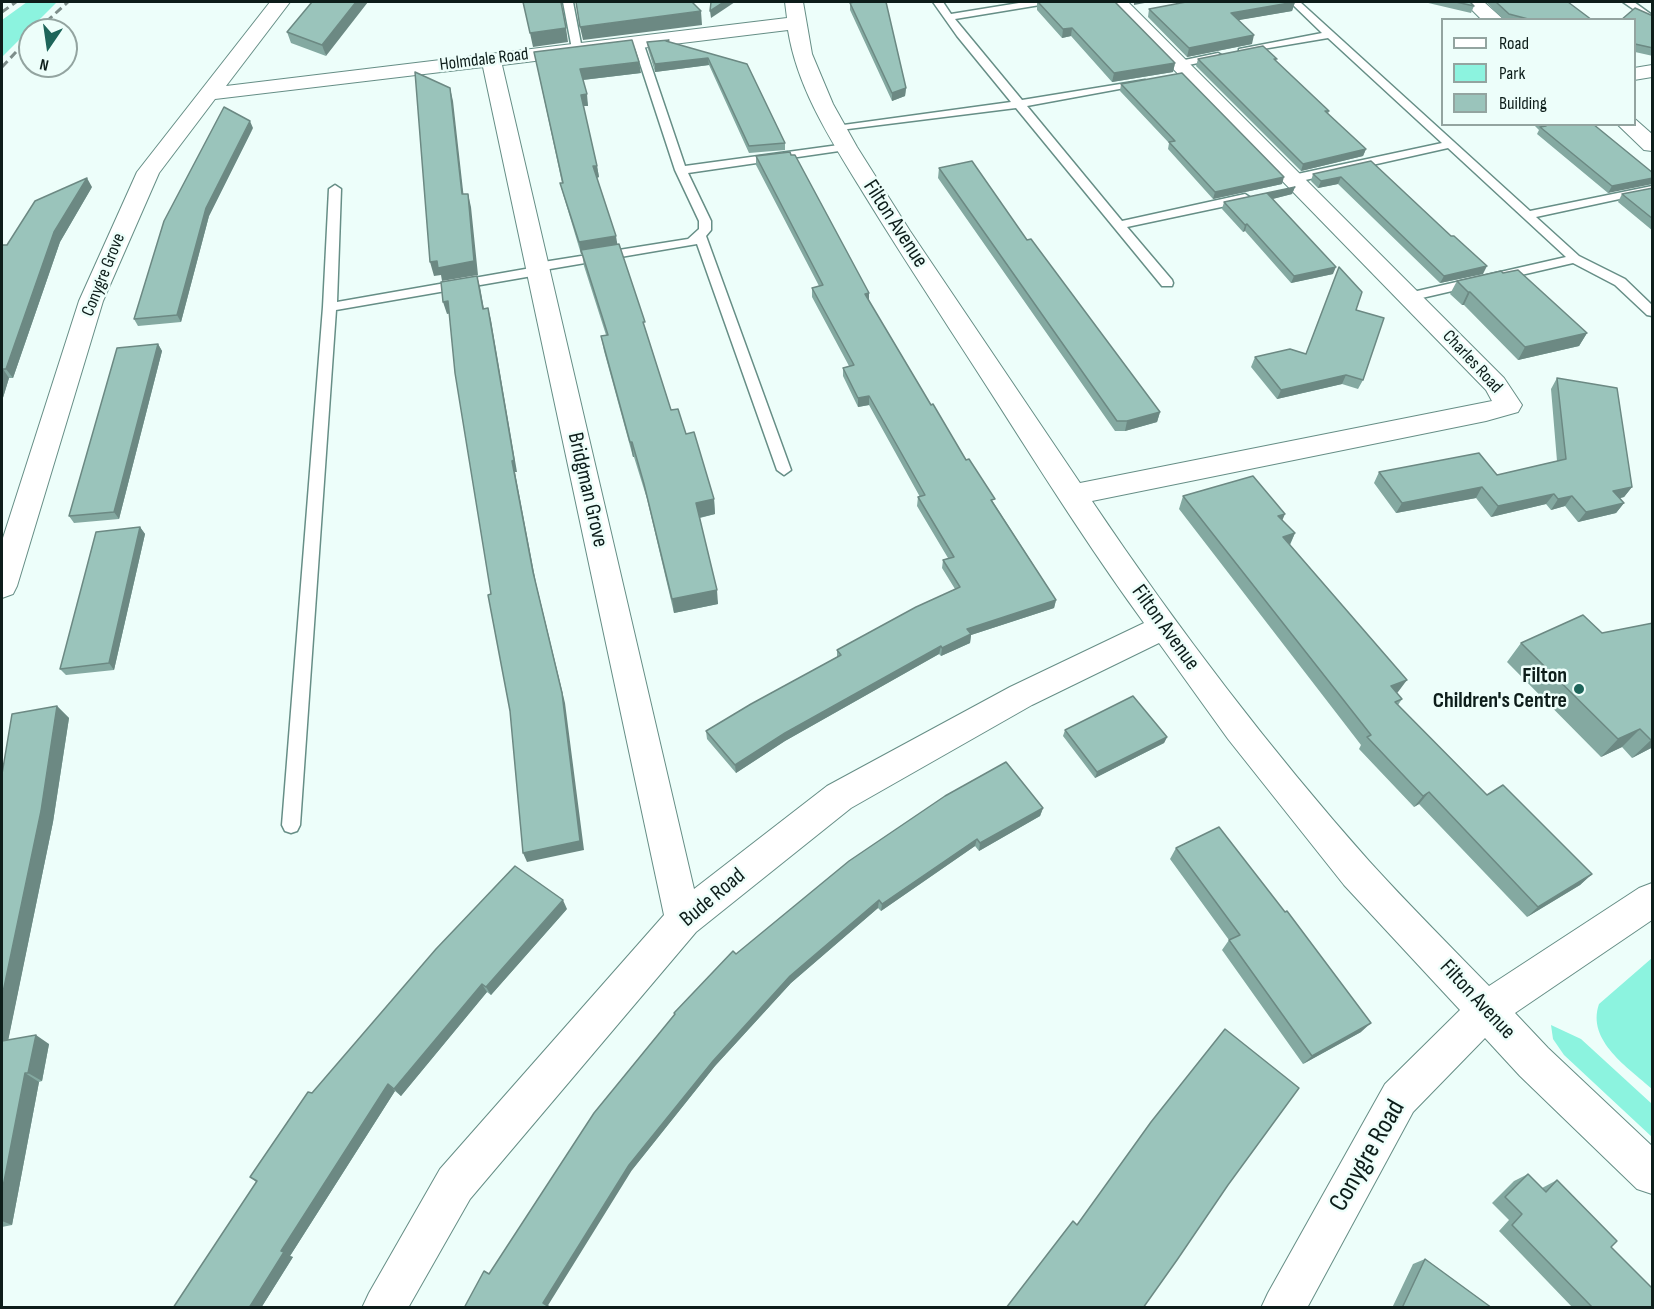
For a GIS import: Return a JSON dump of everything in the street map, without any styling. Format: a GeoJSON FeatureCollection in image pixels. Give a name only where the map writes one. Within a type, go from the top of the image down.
{"type":"FeatureCollection","features":[{"type":"Feature","properties":{"kind":"street","name":"Conygre Grove"},"geometry":{"type":"LineString","coordinates":[[2,586],[91,301],[148,172],[280,2]]}},
{"type":"Feature","properties":{"kind":"street"},"geometry":{"type":"LineString","coordinates":[[1473,2],[1493,18]]}},
{"type":"Feature","properties":{"kind":"street","name":"Charles Road"},"geometry":{"type":"LineString","coordinates":[[1071,495],[1486,412],[1509,405],[1496,384],[1182,71],[1133,8]]}},
{"type":"Feature","properties":{"kind":"street","name":"Holmdale Road"},"geometry":{"type":"LineString","coordinates":[[208,94],[638,42],[795,12]]}},
{"type":"Feature","properties":{"kind":"street","name":"Filton Avenue"},"geometry":{"type":"LineString","coordinates":[[795,12],[802,54],[811,79],[841,138],[898,231],[1071,495],[1164,627],[1240,729],[1357,873],[1593,1120],[1653,1174]]}},
{"type":"Feature","properties":{"kind":"street","name":"Bridgman Grove"},"geometry":{"type":"LineString","coordinates":[[491,59],[683,920]]}},
{"type":"Feature","properties":{"kind":"street"},"geometry":{"type":"LineString","coordinates":[[1636,74],[1653,71]]}},
{"type":"Feature","properties":{"kind":"street"},"geometry":{"type":"LineString","coordinates":[[1629,126],[1653,145]]}},
{"type":"Feature","properties":{"kind":"street","name":"Bude Road"},"geometry":{"type":"LineString","coordinates":[[384,1308],[455,1184],[683,920],[839,797],[1021,696],[1164,627]]}},
{"type":"Feature","properties":{"kind":"street","name":"Conygre Road"},"geometry":{"type":"LineString","coordinates":[[1283,1308],[1399,1098],[1487,1011],[1510,993],[1653,900]]}},
{"type":"Feature","properties":{"kind":"lane"},"geometry":{"type":"LineString","coordinates":[[568,2],[577,49]]}},
{"type":"Feature","properties":{"kind":"lane"},"geometry":{"type":"LineString","coordinates":[[938,2],[1167,283]]}},
{"type":"Feature","properties":{"kind":"lane"},"geometry":{"type":"LineString","coordinates":[[949,17],[1041,2]]}},
{"type":"Feature","properties":{"kind":"lane"},"geometry":{"type":"LineString","coordinates":[[1295,2],[1575,259],[1620,282],[1653,312]]}},
{"type":"Feature","properties":{"kind":"lane"},"geometry":{"type":"LineString","coordinates":[[1628,2],[1653,19]]}},
{"type":"Feature","properties":{"kind":"lane"},"geometry":{"type":"LineString","coordinates":[[1182,71],[1331,34]]}},
{"type":"Feature","properties":{"kind":"lane"},"geometry":{"type":"LineString","coordinates":[[330,306],[692,242],[700,236],[705,230],[705,221],[681,170],[638,42]]}},
{"type":"Feature","properties":{"kind":"lane"},"geometry":{"type":"LineString","coordinates":[[681,170],[1155,79]]}},
{"type":"Feature","properties":{"kind":"lane"},"geometry":{"type":"LineString","coordinates":[[1294,184],[1452,144]]}},
{"type":"Feature","properties":{"kind":"lane"},"geometry":{"type":"LineString","coordinates":[[291,825],[330,306],[335,189]]}},
{"type":"Feature","properties":{"kind":"lane"},"geometry":{"type":"LineString","coordinates":[[1528,215],[1653,189]]}},
{"type":"Feature","properties":{"kind":"lane"},"geometry":{"type":"LineString","coordinates":[[1120,225],[1256,196]]}},
{"type":"Feature","properties":{"kind":"lane"},"geometry":{"type":"LineString","coordinates":[[700,236],[784,470]]}},
{"type":"Feature","properties":{"kind":"lane"},"geometry":{"type":"LineString","coordinates":[[1409,297],[1575,259]]}},
{"type":"Feature","properties":{"kind":"green space"},"geometry":{"type":"Polygon","coordinates":[[[27,2],[57,2],[41,18],[18,18],[18,41],[2,57],[2,20],[27,2]]]}},
{"type":"Feature","properties":{"kind":"green space"},"geometry":{"type":"Polygon","coordinates":[[[1652,958],[1652,1089],[1622,1063],[1604,1042],[1597,1017],[1599,1004],[1652,958]]]}},
{"type":"Feature","properties":{"kind":"green space"},"geometry":{"type":"Polygon","coordinates":[[[1551,1025],[1581,1039],[1652,1104],[1652,1137],[1564,1055],[1553,1039],[1551,1025]]]}},
{"type":"Feature","properties":{"kind":"building"},"geometry":{"type":"Polygon","coordinates":[[[312,2],[356,2],[322,45],[287,32],[312,2]]]}},
{"type":"Feature","properties":{"kind":"building"},"geometry":{"type":"Polygon","coordinates":[[[523,2],[561,2],[566,28],[530,33],[523,2]]]}},
{"type":"Feature","properties":{"kind":"building"},"geometry":{"type":"Polygon","coordinates":[[[576,2],[692,2],[701,11],[580,27],[576,2]]]}},
{"type":"Feature","properties":{"kind":"building"},"geometry":{"type":"Polygon","coordinates":[[[711,2],[724,2],[710,11],[711,2]]]}},
{"type":"Feature","properties":{"kind":"building"},"geometry":{"type":"Polygon","coordinates":[[[886,2],[906,88],[892,93],[850,3],[886,2]]]}},
{"type":"Feature","properties":{"kind":"building"},"geometry":{"type":"Polygon","coordinates":[[[1038,2],[1115,2],[1175,63],[1114,73],[1072,28],[1063,29],[1038,2]]]}},
{"type":"Feature","properties":{"kind":"building"},"geometry":{"type":"Polygon","coordinates":[[[1186,2],[1295,2],[1231,13],[1254,35],[1189,48],[1149,9],[1186,2]]]}},
{"type":"Feature","properties":{"kind":"building"},"geometry":{"type":"Polygon","coordinates":[[[1456,2],[1470,2],[1474,6],[1456,2]]]}},
{"type":"Feature","properties":{"kind":"building"},"geometry":{"type":"Polygon","coordinates":[[[1496,2],[1568,2],[1589,18],[1524,18],[1509,14],[1496,2]]]}},
{"type":"Feature","properties":{"kind":"building"},"geometry":{"type":"Polygon","coordinates":[[[1635,8],[1653,16],[1653,48],[1636,44],[1636,18],[1623,18],[1635,8]]]}},
{"type":"Feature","properties":{"kind":"building"},"geometry":{"type":"Polygon","coordinates":[[[632,40],[639,62],[580,69],[587,94],[581,95],[597,166],[593,166],[616,236],[579,242],[560,183],[563,183],[534,52],[632,40]]]}},
{"type":"Feature","properties":{"kind":"building"},"geometry":{"type":"Polygon","coordinates":[[[669,40],[666,41],[747,64],[785,143],[749,146],[708,58],[655,64],[647,42],[669,40]]]}},
{"type":"Feature","properties":{"kind":"building"},"geometry":{"type":"Polygon","coordinates":[[[1263,46],[1329,111],[1325,111],[1366,149],[1303,164],[1198,59],[1263,46]]]}},
{"type":"Feature","properties":{"kind":"building"},"geometry":{"type":"Polygon","coordinates":[[[415,72],[450,88],[462,194],[468,194],[474,261],[438,268],[437,261],[430,262],[415,72]]]}},
{"type":"Feature","properties":{"kind":"building"},"geometry":{"type":"Polygon","coordinates":[[[1182,73],[1284,177],[1215,192],[1169,142],[1175,141],[1121,84],[1182,73]]]}},
{"type":"Feature","properties":{"kind":"building"},"geometry":{"type":"Polygon","coordinates":[[[224,107],[250,121],[206,208],[177,315],[134,319],[164,221],[224,107]]]}},
{"type":"Feature","properties":{"kind":"building"},"geometry":{"type":"Polygon","coordinates":[[[1595,126],[1653,173],[1653,178],[1612,186],[1540,127],[1595,126]]]}},
{"type":"Feature","properties":{"kind":"building"},"geometry":{"type":"Polygon","coordinates":[[[790,152],[791,155],[795,155],[869,293],[865,294],[931,405],[933,404],[966,460],[969,459],[995,499],[991,500],[1056,600],[967,629],[971,634],[942,648],[941,646],[785,733],[735,765],[706,731],[841,655],[837,650],[916,607],[960,587],[943,560],[954,557],[918,497],[925,495],[869,396],[858,398],[843,368],[854,365],[812,288],[823,285],[756,156],[790,152]]]}},
{"type":"Feature","properties":{"kind":"building"},"geometry":{"type":"Polygon","coordinates":[[[972,161],[1027,240],[1031,239],[1160,412],[1127,421],[1117,421],[939,168],[972,161]]]}},
{"type":"Feature","properties":{"kind":"building"},"geometry":{"type":"Polygon","coordinates":[[[1371,161],[1451,236],[1454,236],[1487,266],[1444,276],[1341,177],[1321,181],[1313,174],[1371,161]]]}},
{"type":"Feature","properties":{"kind":"building"},"geometry":{"type":"Polygon","coordinates":[[[87,178],[54,232],[6,369],[3,369],[2,373],[2,245],[7,245],[35,201],[87,178]]]}},
{"type":"Feature","properties":{"kind":"building"},"geometry":{"type":"Polygon","coordinates":[[[1295,187],[1267,193],[1336,267],[1294,276],[1224,202],[1295,187]]]}},
{"type":"Feature","properties":{"kind":"building"},"geometry":{"type":"Polygon","coordinates":[[[1653,188],[1653,219],[1622,194],[1653,188]]]}},
{"type":"Feature","properties":{"kind":"building"},"geometry":{"type":"Polygon","coordinates":[[[619,244],[671,410],[678,409],[686,434],[694,432],[714,499],[696,503],[717,590],[672,599],[644,484],[601,336],[608,335],[581,250],[619,244]]]}},
{"type":"Feature","properties":{"kind":"building"},"geometry":{"type":"Polygon","coordinates":[[[1339,267],[1362,292],[1356,310],[1384,318],[1363,380],[1346,375],[1281,390],[1255,357],[1290,349],[1306,354],[1339,267]]]}},
{"type":"Feature","properties":{"kind":"building"},"geometry":{"type":"Polygon","coordinates":[[[1518,270],[1587,333],[1525,347],[1457,281],[1501,271],[1503,273],[1518,270]]]}},
{"type":"Feature","properties":{"kind":"building"},"geometry":{"type":"Polygon","coordinates":[[[477,276],[483,309],[488,308],[514,460],[512,461],[533,572],[562,693],[580,841],[523,853],[510,711],[488,595],[491,594],[455,373],[448,301],[443,302],[441,282],[477,276]]]}},
{"type":"Feature","properties":{"kind":"building"},"geometry":{"type":"Polygon","coordinates":[[[158,344],[114,512],[69,516],[117,348],[158,344]]]}},
{"type":"Feature","properties":{"kind":"building"},"geometry":{"type":"Polygon","coordinates":[[[1557,378],[1617,388],[1632,487],[1613,491],[1624,503],[1586,512],[1572,496],[1558,499],[1554,494],[1498,506],[1482,487],[1402,503],[1379,472],[1479,453],[1497,475],[1566,459],[1557,378]]]}},
{"type":"Feature","properties":{"kind":"building"},"geometry":{"type":"Polygon","coordinates":[[[1253,476],[1285,514],[1278,516],[1295,533],[1283,537],[1407,680],[1391,686],[1402,699],[1395,702],[1487,795],[1503,785],[1592,874],[1538,907],[1429,792],[1423,796],[1367,737],[1371,735],[1183,496],[1253,476]]]}},
{"type":"Feature","properties":{"kind":"building"},"geometry":{"type":"Polygon","coordinates":[[[140,527],[109,663],[60,669],[96,532],[140,527]]]}},
{"type":"Feature","properties":{"kind":"building"},"geometry":{"type":"Polygon","coordinates":[[[1583,615],[1602,633],[1653,623],[1653,739],[1651,740],[1640,729],[1618,739],[1521,643],[1583,615]]]}},
{"type":"Feature","properties":{"kind":"building"},"geometry":{"type":"Polygon","coordinates":[[[1133,696],[1167,737],[1097,772],[1065,730],[1133,696]]]}},
{"type":"Feature","properties":{"kind":"building"},"geometry":{"type":"Polygon","coordinates":[[[57,706],[41,811],[2,997],[2,774],[12,714],[57,706]]]}},
{"type":"Feature","properties":{"kind":"building"},"geometry":{"type":"Polygon","coordinates":[[[1006,762],[1043,808],[980,843],[977,839],[882,904],[879,900],[790,976],[713,1061],[629,1165],[543,1303],[551,1308],[464,1308],[484,1271],[489,1274],[594,1113],[674,1013],[733,951],[736,954],[849,861],[945,796],[1006,762]]]}},
{"type":"Feature","properties":{"kind":"building"},"geometry":{"type":"Polygon","coordinates":[[[1219,827],[1285,912],[1287,911],[1371,1023],[1312,1056],[1229,940],[1240,935],[1176,848],[1219,827]]]}},
{"type":"Feature","properties":{"kind":"building"},"geometry":{"type":"Polygon","coordinates":[[[515,866],[563,900],[486,987],[482,984],[394,1089],[388,1084],[281,1251],[284,1252],[249,1308],[173,1308],[257,1181],[250,1177],[308,1092],[312,1093],[436,949],[515,866]]]}},
{"type":"Feature","properties":{"kind":"building"},"geometry":{"type":"Polygon","coordinates":[[[1225,1029],[1299,1088],[1228,1185],[1143,1308],[1006,1308],[1073,1221],[1077,1225],[1151,1122],[1225,1029]]]}},
{"type":"Feature","properties":{"kind":"building"},"geometry":{"type":"Polygon","coordinates":[[[36,1035],[28,1073],[25,1073],[2,1192],[2,1041],[36,1035]]]}},
{"type":"Feature","properties":{"kind":"building"},"geometry":{"type":"Polygon","coordinates":[[[1528,1174],[1546,1192],[1557,1180],[1617,1241],[1611,1247],[1653,1289],[1653,1308],[1593,1308],[1512,1225],[1522,1214],[1505,1197],[1528,1174]]]}},
{"type":"Feature","properties":{"kind":"building"},"geometry":{"type":"Polygon","coordinates":[[[1425,1259],[1492,1308],[1402,1308],[1425,1259]]]}},
{"type":"Feature","properties":{"kind":"railway"},"geometry":{"type":"LineString","coordinates":[[2,12],[16,2]]}},
{"type":"Feature","properties":{"kind":"railway"},"geometry":{"type":"LineString","coordinates":[[50,18],[68,2]]}},
{"type":"Feature","properties":{"kind":"railway"},"geometry":{"type":"LineString","coordinates":[[2,67],[18,50]]}},
{"type":"Feature","properties":{"kind":"place","name":"Filton Children's Centre"},"geometry":{"type":"Point","coordinates":[1579,689]}}]}
